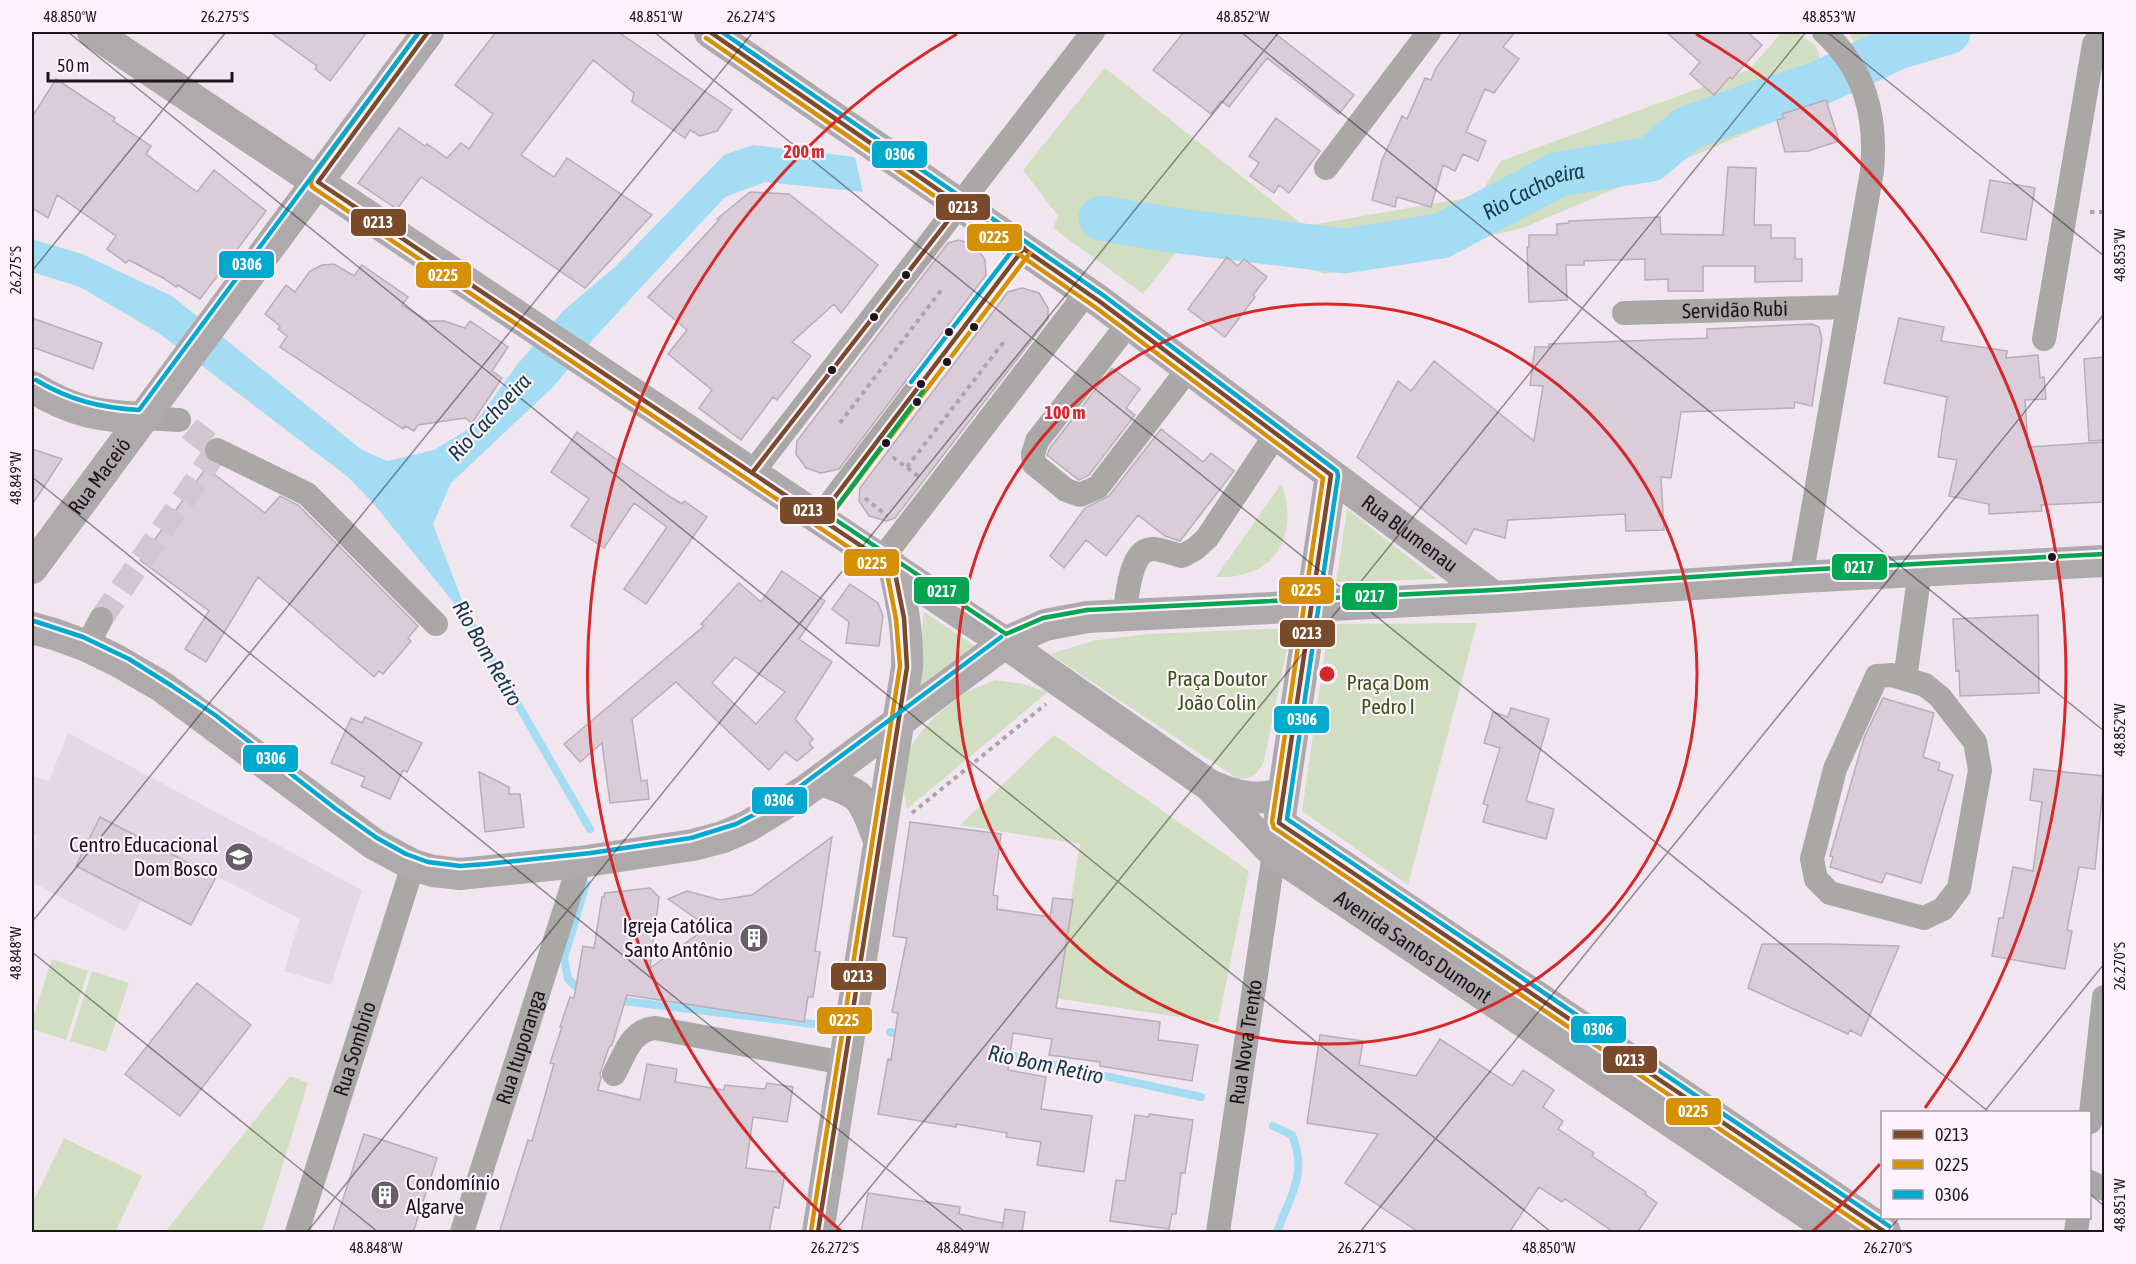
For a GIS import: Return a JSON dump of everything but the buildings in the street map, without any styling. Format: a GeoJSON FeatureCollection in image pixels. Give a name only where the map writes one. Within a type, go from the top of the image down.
{"type":"FeatureCollection","features":[{"type":"Feature","properties":{"kind":"main road","name":"Avenida Santos Dumont"},"geometry":{"type":"LineString","coordinates":[[93,32],[1005,643],[1209,785],[1279,823],[1885,1233]]}},
{"type":"Feature","properties":{"kind":"main road","name":"Rua Maceió"},"geometry":{"type":"LineString","coordinates":[[32,568],[428,32]]}},
{"type":"Feature","properties":{"kind":"main road","name":"Rua Blumenau"},"geometry":{"type":"LineString","coordinates":[[710,32],[1087,292],[1494,597]]}},
{"type":"Feature","properties":{"kind":"main road"},"geometry":{"type":"LineString","coordinates":[[32,387],[59,403],[88,413],[143,418]]}},
{"type":"Feature","properties":{"kind":"main road","name":"Rua Nova Trento"},"geometry":{"type":"LineString","coordinates":[[1279,823],[1331,475]]}},
{"type":"Feature","properties":{"kind":"main road"},"geometry":{"type":"LineString","coordinates":[[32,628],[54,634],[94,633],[116,660],[161,686],[374,844],[413,866],[460,874],[580,862],[693,845],[723,837],[776,809],[820,780],[1005,643],[1045,625],[1087,617],[1494,597],[1801,577],[2104,561]]}},
{"type":"Feature","properties":{"kind":"main road"},"geometry":{"type":"LineString","coordinates":[[818,1233],[907,667],[908,644],[905,612],[887,564]]}},
{"type":"Feature","properties":{"kind":"main road"},"geometry":{"type":"LineString","coordinates":[[820,780],[858,796],[879,840]]}},
{"type":"Feature","properties":{"kind":"main road"},"geometry":{"type":"LineString","coordinates":[[1209,785],[1248,798],[1279,823]]}},
{"type":"Feature","properties":{"kind":"main road","name":"Avenida Santos Dumont"},"geometry":{"type":"LineString","coordinates":[[1279,823],[1819,1228]]}},
{"type":"Feature","properties":{"kind":"street"},"geometry":{"type":"LineString","coordinates":[[752,473],[1094,32]]}},
{"type":"Feature","properties":{"kind":"street"},"geometry":{"type":"LineString","coordinates":[[1326,168],[1430,32]]}},
{"type":"Feature","properties":{"kind":"street"},"geometry":{"type":"LineString","coordinates":[[1801,577],[1872,171],[1874,147],[1868,102],[1854,67],[1824,32]]}},
{"type":"Feature","properties":{"kind":"street"},"geometry":{"type":"LineString","coordinates":[[2044,339],[2094,44],[2104,32]]}},
{"type":"Feature","properties":{"kind":"street"},"geometry":{"type":"LineString","coordinates":[[819,518],[1024,248]]}},
{"type":"Feature","properties":{"kind":"street"},"geometry":{"type":"LineString","coordinates":[[887,564],[1087,292]]}},
{"type":"Feature","properties":{"kind":"street","name":"Servidão Rubi"},"geometry":{"type":"LineString","coordinates":[[1624,313],[1847,307]]}},
{"type":"Feature","properties":{"kind":"street"},"geometry":{"type":"LineString","coordinates":[[1129,323],[1037,441],[1033,454],[1034,464],[1066,490],[1080,495],[1098,487],[1189,368]]}},
{"type":"Feature","properties":{"kind":"street"},"geometry":{"type":"LineString","coordinates":[[143,418],[179,420]]}},
{"type":"Feature","properties":{"kind":"street"},"geometry":{"type":"LineString","coordinates":[[1124,614],[1134,562],[1143,552],[1153,549],[1182,556],[1195,549],[1207,538],[1275,434]]}},
{"type":"Feature","properties":{"kind":"street"},"geometry":{"type":"LineString","coordinates":[[217,450],[307,494],[435,624]]}},
{"type":"Feature","properties":{"kind":"street"},"geometry":{"type":"LineString","coordinates":[[1905,679],[1920,571]]}},
{"type":"Feature","properties":{"kind":"street"},"geometry":{"type":"LineString","coordinates":[[1892,675],[1905,679],[1924,685],[1940,697],[1975,742],[1980,770],[1959,888],[1943,909],[1924,918],[1830,893],[1816,879],[1812,859],[1835,769],[1877,676],[1892,675]]}},
{"type":"Feature","properties":{"kind":"street","name":"Rua Nova Trento"},"geometry":{"type":"LineString","coordinates":[[1218,1233],[1279,823]]}},
{"type":"Feature","properties":{"kind":"street","name":"Rua Ituporanga"},"geometry":{"type":"LineString","coordinates":[[462,1233],[580,862]]}},
{"type":"Feature","properties":{"kind":"street","name":"Rua Sombrio"},"geometry":{"type":"LineString","coordinates":[[297,1233],[413,866]]}},
{"type":"Feature","properties":{"kind":"street"},"geometry":{"type":"LineString","coordinates":[[2091,1114],[2104,1011]]}},
{"type":"Feature","properties":{"kind":"street"},"geometry":{"type":"LineString","coordinates":[[614,1074],[634,1037],[643,1029],[655,1028],[844,1063]]}},
{"type":"Feature","properties":{"kind":"path"},"geometry":{"type":"LineString","coordinates":[[840,423],[942,289]]}},
{"type":"Feature","properties":{"kind":"path"},"geometry":{"type":"LineString","coordinates":[[907,467],[1006,339]]}},
{"type":"Feature","properties":{"kind":"path"},"geometry":{"type":"LineString","coordinates":[[894,458],[921,478]]}},
{"type":"Feature","properties":{"kind":"path"},"geometry":{"type":"LineString","coordinates":[[864,498],[890,518]]}},
{"type":"Feature","properties":{"kind":"path"},"geometry":{"type":"LineString","coordinates":[[879,840],[1068,687]]}},
{"type":"Feature","properties":{"kind":"shaded area","name":"Centro Educacional Dom Bosco"},"geometry":{"type":"Polygon","coordinates":[[[68,733],[362,890],[331,985],[284,971],[300,919],[101,817],[76,865],[141,901],[126,932],[32,882],[32,848],[37,836],[32,834],[32,776],[49,781],[68,733]]]}},
{"type":"Feature","properties":{"kind":"green space"},"geometry":{"type":"Polygon","coordinates":[[[1782,32],[1796,32],[1816,46],[1834,96],[1523,228],[1325,274],[1234,247],[1185,241],[1143,294],[1053,228],[1058,216],[1023,170],[1105,68],[1304,226],[1479,196],[1501,161],[1749,70],[1782,32]]]}},
{"type":"Feature","properties":{"kind":"green space"},"geometry":{"type":"Polygon","coordinates":[[[1848,32],[1924,32],[1917,36],[1909,35],[1887,48],[1858,48],[1848,32]]]}},
{"type":"Feature","properties":{"kind":"green space"},"geometry":{"type":"Polygon","coordinates":[[[1281,484],[1287,511],[1287,525],[1278,550],[1270,561],[1258,569],[1237,576],[1216,577],[1281,484]]]}},
{"type":"Feature","properties":{"kind":"green space"},"geometry":{"type":"Polygon","coordinates":[[[1347,509],[1437,579],[1336,582],[1347,509]]]}},
{"type":"Feature","properties":{"kind":"green space"},"geometry":{"type":"Polygon","coordinates":[[[924,612],[975,646],[914,695],[924,612]]]}},
{"type":"Feature","properties":{"kind":"green space","name":"Praça Dom Pedro I"},"geometry":{"type":"Polygon","coordinates":[[[1477,623],[1408,885],[1302,811],[1329,624],[1477,623]]]}},
{"type":"Feature","properties":{"kind":"green space","name":"Praça Doutor João Colin"},"geometry":{"type":"Polygon","coordinates":[[[1291,628],[1264,761],[1254,775],[1243,779],[1238,779],[1050,654],[1096,640],[1148,634],[1291,628]]]}},
{"type":"Feature","properties":{"kind":"green space"},"geometry":{"type":"Polygon","coordinates":[[[995,680],[1023,684],[1048,692],[907,809],[902,786],[902,772],[905,759],[918,736],[937,715],[958,698],[995,680]]]}},
{"type":"Feature","properties":{"kind":"green space"},"geometry":{"type":"Polygon","coordinates":[[[1054,735],[1249,871],[1218,1023],[1055,998],[1080,844],[960,825],[1054,735]]]}},
{"type":"Feature","properties":{"kind":"green space"},"geometry":{"type":"Polygon","coordinates":[[[52,959],[88,971],[66,1040],[32,1029],[32,1021],[52,959]]]}},
{"type":"Feature","properties":{"kind":"green space"},"geometry":{"type":"Polygon","coordinates":[[[92,971],[129,983],[106,1052],[70,1041],[92,971]]]}},
{"type":"Feature","properties":{"kind":"green space"},"geometry":{"type":"Polygon","coordinates":[[[290,1076],[308,1083],[262,1232],[165,1232],[290,1076]]]}},
{"type":"Feature","properties":{"kind":"green space"},"geometry":{"type":"Polygon","coordinates":[[[64,1138],[142,1176],[115,1232],[32,1232],[32,1204],[64,1138]]]}},
{"type":"Feature","properties":{"kind":"water"},"geometry":{"type":"Polygon","coordinates":[[[753,145],[855,157],[863,192],[765,182],[725,197],[596,336],[553,387],[451,483],[433,524],[471,624],[373,503],[348,477],[160,334],[80,287],[32,272],[32,239],[82,254],[172,296],[362,450],[387,461],[434,450],[472,427],[517,365],[563,311],[615,267],[724,155],[753,145]]]}},
{"type":"Feature","properties":{"kind":"waterway","name":"Rio Cachoeira"},"geometry":{"type":"LineString","coordinates":[[1101,218],[1171,230],[1344,251],[1441,236],[1559,174],[1651,159],[1686,129],[1815,85],[1898,47],[1948,32]]}},
{"type":"Feature","properties":{"kind":"waterway","name":"Rio Bom Retiro"},"geometry":{"type":"LineString","coordinates":[[466,615],[590,829]]}},
{"type":"Feature","properties":{"kind":"waterway","name":"Rio Bom Retiro"},"geometry":{"type":"LineString","coordinates":[[583,993],[568,979],[564,958],[586,884]]}},
{"type":"Feature","properties":{"kind":"waterway","name":"Rio Bom Retiro"},"geometry":{"type":"LineString","coordinates":[[615,1000],[813,1024]]}},
{"type":"Feature","properties":{"kind":"waterway","name":"Rio Bom Retiro"},"geometry":{"type":"LineString","coordinates":[[890,1032],[903,1035]]}},
{"type":"Feature","properties":{"kind":"waterway","name":"Rio Bom Retiro"},"geometry":{"type":"LineString","coordinates":[[1000,1053],[1201,1097]]}},
{"type":"Feature","properties":{"kind":"waterway","name":"Rio Bom Retiro"},"geometry":{"type":"LineString","coordinates":[[1273,1126],[1292,1135],[1298,1162],[1298,1173],[1292,1196],[1277,1232]]}},
{"type":"Feature","properties":{"kind":"tunnel"},"geometry":{"type":"LineString","coordinates":[[101,619],[217,450],[179,420]]}},
{"type":"Feature","properties":{"kind":"transit line","name":"0225"},"geometry":{"type":"LineString","coordinates":[[419,32],[312,178],[312,187],[887,573],[896,619],[900,666],[811,1231]]}},
{"type":"Feature","properties":{"kind":"transit line","name":"0306"},"geometry":{"type":"LineString","coordinates":[[36,380],[61,393],[86,402],[139,410],[419,32]]}},
{"type":"Feature","properties":{"kind":"transit line","name":"0213"},"geometry":{"type":"LineString","coordinates":[[428,32],[318,182],[894,568],[904,618],[907,667],[818,1232]]}},
{"type":"Feature","properties":{"kind":"transit line","name":"0213"},"geometry":{"type":"LineString","coordinates":[[710,32],[1099,301],[1331,475],[1279,823],[1885,1232]]}},
{"type":"Feature","properties":{"kind":"transit line","name":"0306"},"geometry":{"type":"LineString","coordinates":[[722,32],[1103,295],[1337,471],[1287,819],[1889,1226]]}},
{"type":"Feature","properties":{"kind":"transit line","name":"0225"},"geometry":{"type":"LineString","coordinates":[[706,38],[1095,307],[1323,478],[1272,822],[1274,828],[1872,1232]]}},
{"type":"Feature","properties":{"kind":"transit line","name":"0213"},"geometry":{"type":"LineString","coordinates":[[752,473],[961,204]]}},
{"type":"Feature","properties":{"kind":"transit line","name":"0306"},"geometry":{"type":"LineString","coordinates":[[911,382],[1018,243]]}},
{"type":"Feature","properties":{"kind":"transit line","name":"0213"},"geometry":{"type":"LineString","coordinates":[[819,518],[1024,248]]}},
{"type":"Feature","properties":{"kind":"transit line","name":"0225"},"geometry":{"type":"LineString","coordinates":[[825,523],[1030,253]]}},
{"type":"Feature","properties":{"kind":"transit line","name":"0217"},"geometry":{"type":"LineString","coordinates":[[923,391],[830,516],[1006,634],[1043,618],[1087,610],[1494,590],[1801,570],[2104,554]]}},
{"type":"Feature","properties":{"kind":"transit line","name":"0306"},"geometry":{"type":"LineString","coordinates":[[34,621],[83,637],[129,659],[172,686],[215,715],[377,838],[406,854],[428,862],[460,866],[591,853],[691,838],[736,824],[769,807],[802,785],[1001,637]]}},
{"type":"Feature","properties":{"kind":"place","name":"Centro Educacional Dom Bosco"},"geometry":{"type":"Point","coordinates":[239,857]}},
{"type":"Feature","properties":{"kind":"place","name":"Igreja Católica Santo Antônio"},"geometry":{"type":"Point","coordinates":[754,938]}},
{"type":"Feature","properties":{"kind":"place","name":"Condomínio Algarve"},"geometry":{"type":"Point","coordinates":[385,1195]}}]}
